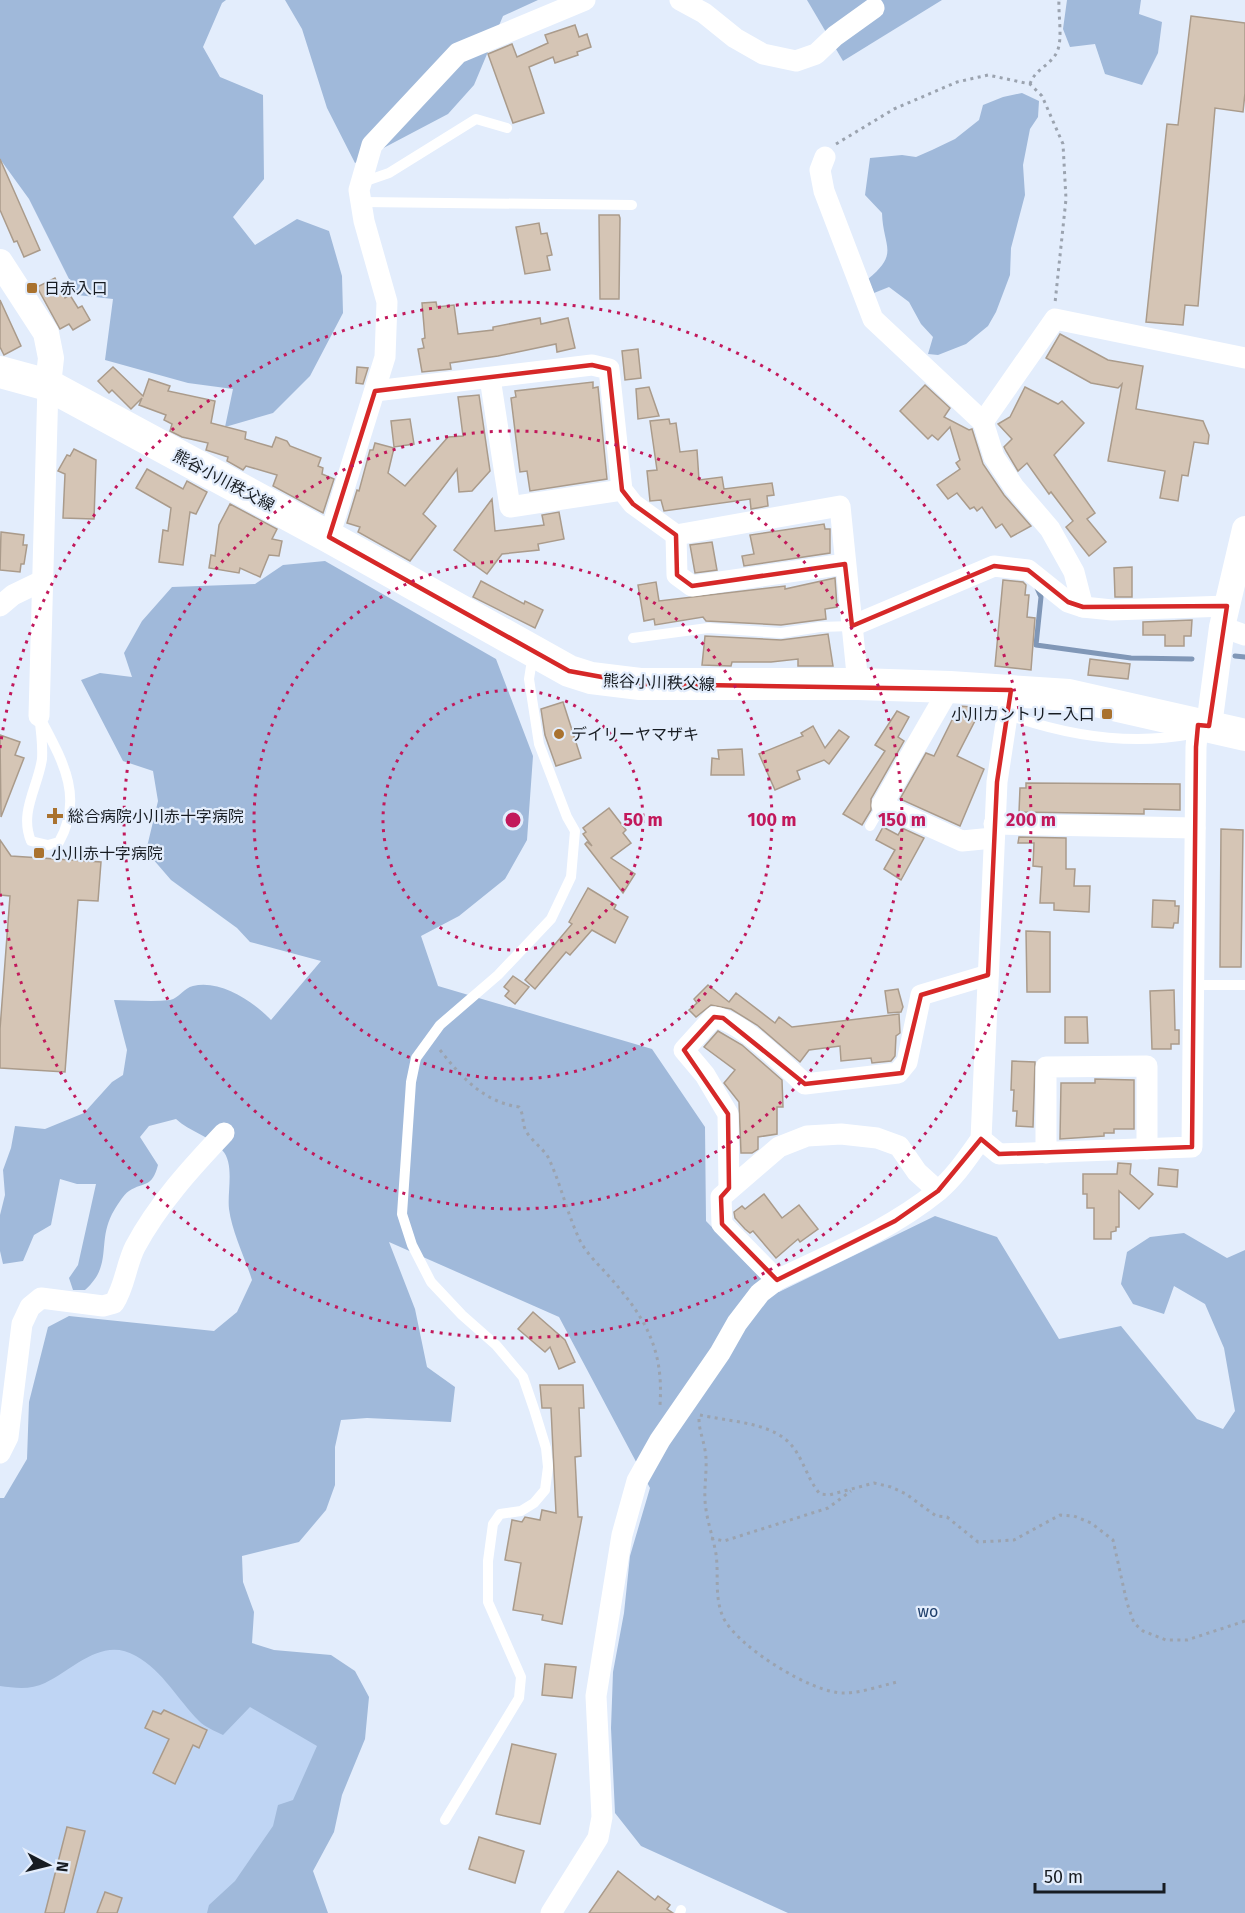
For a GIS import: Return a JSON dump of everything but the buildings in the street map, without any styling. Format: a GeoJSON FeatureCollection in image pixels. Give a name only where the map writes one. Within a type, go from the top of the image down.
{"type":"FeatureCollection","features":[{"type":"Feature","properties":{"kind":"main road","name":"熊谷小川秩父線"},"geometry":{"type":"LineString","coordinates":[[0,372],[48,385],[329,537],[568,671],[612,682],[950,687],[1009,702],[1079,697],[1202,728],[1245,735]]}},
{"type":"Feature","properties":{"kind":"street"},"geometry":{"type":"LineString","coordinates":[[329,537],[386,357],[387,302],[364,221],[361,193],[372,145],[458,54],[585,0]]}},
{"type":"Feature","properties":{"kind":"street"},"geometry":{"type":"LineString","coordinates":[[680,0],[704,13],[735,38],[763,54],[796,61],[816,54],[835,36],[874,8]]}},
{"type":"Feature","properties":{"kind":"street"},"geometry":{"type":"LineString","coordinates":[[825,157],[820,170],[824,191],[873,319],[984,422],[994,457],[1014,487],[1050,529],[1074,572],[1083,607]]}},
{"type":"Feature","properties":{"kind":"street"},"geometry":{"type":"LineString","coordinates":[[0,262],[46,333],[51,358],[48,385],[39,716]]}},
{"type":"Feature","properties":{"kind":"street"},"geometry":{"type":"LineString","coordinates":[[984,422],[1055,319],[1245,358]]}},
{"type":"Feature","properties":{"kind":"street"},"geometry":{"type":"LineString","coordinates":[[375,391],[592,365],[609,369],[622,490],[633,504],[676,535],[840,506],[858,684]]}},
{"type":"Feature","properties":{"kind":"street"},"geometry":{"type":"LineString","coordinates":[[490,378],[510,507],[622,490]]}},
{"type":"Feature","properties":{"kind":"street"},"geometry":{"type":"LineString","coordinates":[[676,535],[677,575],[692,586],[846,564]]}},
{"type":"Feature","properties":{"kind":"street"},"geometry":{"type":"LineString","coordinates":[[981,1139],[999,1154],[1192,1147],[1195,828],[1202,728],[1231,623],[1243,545]]}},
{"type":"Feature","properties":{"kind":"street"},"geometry":{"type":"LineString","coordinates":[[852,626],[994,566],[1028,570],[1068,602],[1083,607],[1231,623]]}},
{"type":"Feature","properties":{"kind":"street"},"geometry":{"type":"LineString","coordinates":[[0,606],[13,595],[42,581]]}},
{"type":"Feature","properties":{"kind":"street"},"geometry":{"type":"LineString","coordinates":[[950,687],[882,805],[962,841],[994,831],[1195,828]]}},
{"type":"Feature","properties":{"kind":"street"},"geometry":{"type":"LineString","coordinates":[[550,1913],[598,1838],[602,1817],[596,1696],[622,1535],[637,1481],[660,1440],[720,1353],[737,1323],[760,1293],[777,1280],[895,1221],[938,1191],[960,1168],[981,1139],[997,782],[1009,702]]}},
{"type":"Feature","properties":{"kind":"street"},"geometry":{"type":"LineString","coordinates":[[729,1188],[728,1114],[705,1075],[684,1050],[714,1017],[723,1018],[741,1030],[806,1084],[898,1073],[907,1062],[921,995],[988,975]]}},
{"type":"Feature","properties":{"kind":"street"},"geometry":{"type":"LineString","coordinates":[[1046,1153],[1046,1067],[1147,1066],[1147,1149]]}},
{"type":"Feature","properties":{"kind":"street"},"geometry":{"type":"LineString","coordinates":[[0,1453],[8,1437],[22,1324],[30,1307],[41,1298],[103,1306],[114,1303],[134,1249],[156,1212],[188,1172],[225,1133]]}},
{"type":"Feature","properties":{"kind":"street"},"geometry":{"type":"LineString","coordinates":[[777,1280],[722,1224],[721,1197],[779,1147],[807,1136],[841,1134],[877,1138],[899,1146],[917,1172],[938,1191]]}},
{"type":"Feature","properties":{"kind":"lane"},"geometry":{"type":"LineString","coordinates":[[361,193],[476,119],[507,128]]}},
{"type":"Feature","properties":{"kind":"lane"},"geometry":{"type":"LineString","coordinates":[[361,193],[632,205]]}},
{"type":"Feature","properties":{"kind":"lane"},"geometry":{"type":"LineString","coordinates":[[633,638],[708,628],[781,633],[820,627],[852,626]]}},
{"type":"Feature","properties":{"kind":"lane"},"geometry":{"type":"LineString","coordinates":[[445,1820],[519,1698],[521,1677],[488,1602],[488,1561],[493,1524],[500,1514],[521,1511],[534,1503],[545,1490],[548,1467],[546,1448],[523,1377],[496,1346],[431,1282],[412,1245],[402,1214],[411,1082],[417,1058],[429,1038],[498,975],[551,919],[571,877],[575,831],[567,817],[539,744],[529,679],[533,651]]}},
{"type":"Feature","properties":{"kind":"lane"},"geometry":{"type":"LineString","coordinates":[[39,716],[66,768],[70,801],[67,827],[59,842],[48,846],[31,841],[28,834],[27,810],[42,760],[39,716]]}},
{"type":"Feature","properties":{"kind":"lane"},"geometry":{"type":"LineString","coordinates":[[870,826],[882,805]]}},
{"type":"Feature","properties":{"kind":"lane"},"geometry":{"type":"LineString","coordinates":[[1193,985],[1245,985]]}},
{"type":"Feature","properties":{"kind":"path"},"geometry":{"type":"LineString","coordinates":[[1030,84],[1034,73],[1056,53],[1059,45],[1059,0]]}},
{"type":"Feature","properties":{"kind":"path"},"geometry":{"type":"LineString","coordinates":[[825,157],[831,147],[863,126],[894,109],[957,82],[988,75],[1030,84],[1042,96],[1063,144],[1066,199],[1055,288],[1055,319]]}},
{"type":"Feature","properties":{"kind":"path"},"geometry":{"type":"LineString","coordinates":[[429,1038],[474,1089],[501,1104],[519,1107],[524,1116],[525,1129],[547,1156],[567,1203],[577,1235],[588,1253],[635,1307],[648,1327],[654,1343],[661,1389],[660,1440]]}},
{"type":"Feature","properties":{"kind":"path"},"geometry":{"type":"LineString","coordinates":[[699,1415],[768,1430],[786,1439],[801,1462],[810,1483],[820,1494],[829,1495],[874,1483],[891,1487],[906,1494],[936,1516],[947,1517],[978,1542],[1014,1540],[1060,1515],[1074,1516],[1091,1523],[1113,1540],[1127,1603],[1134,1623],[1143,1631],[1166,1640],[1187,1640],[1245,1621]]}},
{"type":"Feature","properties":{"kind":"path"},"geometry":{"type":"LineString","coordinates":[[705,1450],[705,1500],[716,1554],[717,1593],[723,1617],[732,1632],[751,1648],[826,1692],[845,1694],[897,1682]]}},
{"type":"Feature","properties":{"kind":"path"},"geometry":{"type":"LineString","coordinates":[[711,1538],[724,1541],[828,1508],[843,1500],[853,1490]]}},
{"type":"Feature","properties":{"kind":"highlighted area"},"geometry":{"type":"Polygon","coordinates":[[[592,365],[609,369],[622,490],[633,504],[676,535],[677,575],[692,586],[845,564],[852,626],[994,566],[1028,570],[1068,602],[1083,607],[1227,606],[1209,726],[1198,725],[1196,747],[1192,1147],[999,1154],[981,1139],[938,1191],[895,1221],[777,1280],[722,1224],[721,1197],[729,1188],[728,1114],[684,1050],[688,1043],[714,1017],[723,1018],[805,1084],[902,1073],[921,995],[988,975],[997,782],[1011,690],[640,684],[569,671],[329,537],[375,391],[592,365]]]}},
{"type":"Feature","properties":{"kind":"shaded area"},"geometry":{"type":"Polygon","coordinates":[[[111,1606],[327,1743],[276,1913],[0,1913],[0,1669],[111,1606]]]}},
{"type":"Feature","properties":{"kind":"green space"},"geometry":{"type":"Polygon","coordinates":[[[0,0],[226,0],[222,3],[203,47],[220,77],[263,95],[264,179],[233,217],[255,245],[297,219],[329,231],[342,276],[343,313],[310,376],[273,413],[225,427],[233,389],[188,383],[105,360],[113,299],[77,295],[29,199],[0,159],[0,0]]]}},
{"type":"Feature","properties":{"kind":"green space"},"geometry":{"type":"Polygon","coordinates":[[[285,0],[538,0],[503,16],[474,85],[448,114],[355,163],[327,108],[302,29],[285,0]]]}},
{"type":"Feature","properties":{"kind":"green space"},"geometry":{"type":"Polygon","coordinates":[[[807,0],[942,0],[843,61],[807,0]]]}},
{"type":"Feature","properties":{"kind":"green space"},"geometry":{"type":"Polygon","coordinates":[[[1067,0],[1141,0],[1139,14],[1162,22],[1158,53],[1142,85],[1105,74],[1095,44],[1070,47],[1063,29],[1067,0]]]}},
{"type":"Feature","properties":{"kind":"green space"},"geometry":{"type":"Polygon","coordinates":[[[1022,93],[1039,101],[1038,117],[1030,129],[1023,165],[1025,195],[1011,248],[1010,275],[996,312],[988,326],[966,344],[938,355],[928,354],[933,337],[921,324],[909,302],[889,287],[874,293],[868,279],[878,270],[887,256],[882,213],[865,195],[870,158],[902,155],[916,157],[955,139],[979,120],[983,105],[1022,93]]]}},
{"type":"Feature","properties":{"kind":"green space","name":"wo"},"geometry":{"type":"Polygon","coordinates":[[[325,561],[496,659],[533,756],[527,840],[505,879],[459,916],[421,936],[438,986],[652,1049],[705,1127],[706,1221],[754,1271],[779,1292],[935,1216],[997,1237],[1059,1339],[1121,1326],[1197,1419],[1223,1429],[1235,1411],[1224,1348],[1205,1304],[1174,1286],[1164,1314],[1133,1304],[1121,1284],[1127,1252],[1150,1237],[1184,1233],[1227,1258],[1245,1250],[1245,1913],[788,1913],[641,1846],[615,1813],[611,1728],[613,1672],[624,1613],[630,1556],[650,1488],[559,1317],[389,1242],[415,1309],[427,1367],[455,1387],[451,1422],[367,1418],[341,1420],[335,1447],[335,1485],[326,1510],[299,1542],[242,1556],[243,1582],[254,1612],[252,1643],[274,1650],[331,1655],[355,1671],[369,1697],[365,1739],[342,1795],[334,1832],[313,1871],[328,1913],[207,1913],[209,1905],[235,1881],[273,1826],[278,1805],[293,1800],[317,1746],[250,1707],[223,1735],[199,1721],[146,1662],[124,1651],[100,1652],[34,1687],[0,1686],[0,1498],[4,1498],[27,1459],[29,1402],[48,1327],[69,1316],[214,1331],[237,1312],[252,1280],[229,1209],[229,1170],[226,1156],[211,1141],[176,1119],[149,1126],[140,1137],[158,1165],[156,1172],[150,1181],[127,1193],[112,1214],[105,1235],[99,1272],[85,1290],[73,1290],[69,1278],[78,1265],[96,1184],[77,1184],[60,1179],[51,1225],[34,1235],[23,1261],[3,1264],[0,1251],[0,1215],[5,1195],[3,1170],[11,1148],[15,1126],[45,1129],[84,1113],[112,1082],[123,1075],[127,1050],[114,1000],[170,1000],[193,986],[214,986],[246,999],[271,1020],[321,961],[250,942],[237,928],[171,880],[146,851],[158,801],[153,771],[123,761],[81,680],[100,673],[132,677],[124,653],[142,621],[172,587],[255,584],[283,565],[325,561]]]}},
{"type":"Feature","properties":{"kind":"waterway"},"geometry":{"type":"LineString","coordinates":[[1037,588],[1041,597],[1036,645],[1131,658],[1192,659]]}},
{"type":"Feature","properties":{"kind":"waterway"},"geometry":{"type":"LineString","coordinates":[[1235,656],[1245,657]]}},
{"type":"Feature","properties":{"kind":"place","name":"日赤入口"},"geometry":{"type":"Point","coordinates":[32,288]}},
{"type":"Feature","properties":{"kind":"place","name":"小川カントリー入口"},"geometry":{"type":"Point","coordinates":[1107,714]}},
{"type":"Feature","properties":{"kind":"place","name":"デイリーヤマザキ"},"geometry":{"type":"Point","coordinates":[559,734]}},
{"type":"Feature","properties":{"kind":"place","name":"総合病院小川赤十字病院"},"geometry":{"type":"Point","coordinates":[55,816]}},
{"type":"Feature","properties":{"kind":"place","name":"小川赤十字病院"},"geometry":{"type":"Point","coordinates":[39,853]}}]}
